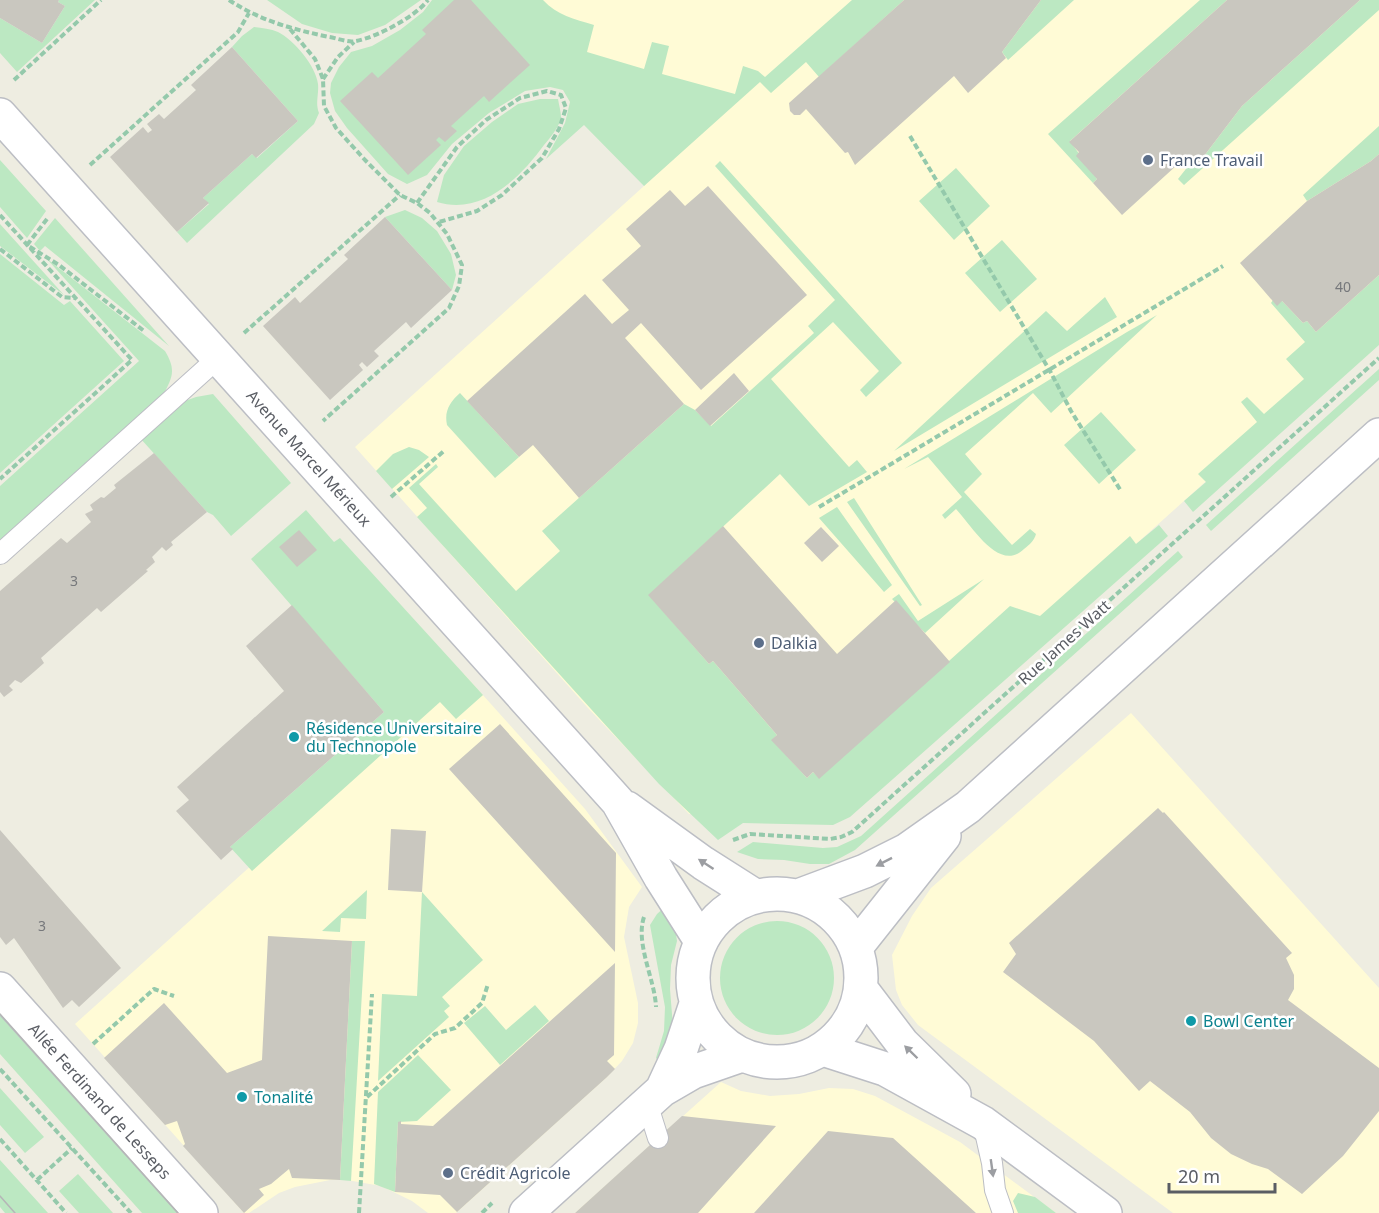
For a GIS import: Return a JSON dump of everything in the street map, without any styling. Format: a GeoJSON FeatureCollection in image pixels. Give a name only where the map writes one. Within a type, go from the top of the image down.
{"type":"FeatureCollection","features":[{"type":"Feature","properties":{"kind":"street","name":"Avenue Marcel Mérieux"},"geometry":{"type":"LineString","coordinates":[[0,115],[618,802],[703,863],[755,896]]}},
{"type":"Feature","properties":{"kind":"street"},"geometry":{"type":"LineString","coordinates":[[798,896],[865,871],[908,850],[968,807],[1379,435]]}},
{"type":"Feature","properties":{"kind":"street","name":"Avenue Marcel Mérieux"},"geometry":{"type":"LineString","coordinates":[[618,802],[700,941]]}},
{"type":"Feature","properties":{"kind":"street"},"geometry":{"type":"LineString","coordinates":[[856,947],[968,807]]}},
{"type":"Feature","properties":{"kind":"street"},"geometry":{"type":"LineString","coordinates":[[777,893],[798,896],[823,907],[843,924],[856,947],[862,968],[861,989],[855,1013],[841,1034],[823,1049],[804,1059],[783,1062],[762,1061],[742,1055],[722,1043],[706,1025],[696,1004],[692,982],[694,961],[700,941],[714,921],[733,905],[755,896],[777,893]]}},
{"type":"Feature","properties":{"kind":"street","name":"Allée Ferdinand de Lesseps"},"geometry":{"type":"LineString","coordinates":[[0,989],[201,1213]]}},
{"type":"Feature","properties":{"kind":"street"},"geometry":{"type":"LineString","coordinates":[[861,989],[902,1043],[983,1123]]}},
{"type":"Feature","properties":{"kind":"street"},"geometry":{"type":"LineString","coordinates":[[654,1097],[681,1049],[696,1004]]}},
{"type":"Feature","properties":{"kind":"street"},"geometry":{"type":"LineString","coordinates":[[823,1049],[885,1069],[983,1123],[1105,1213]]}},
{"type":"Feature","properties":{"kind":"street"},"geometry":{"type":"LineString","coordinates":[[526,1213],[654,1097],[693,1072],[742,1055]]}},
{"type":"Feature","properties":{"kind":"lane"},"geometry":{"type":"LineString","coordinates":[[0,554],[218,358]]}},
{"type":"Feature","properties":{"kind":"lane"},"geometry":{"type":"LineString","coordinates":[[654,1097],[658,1138]]}},
{"type":"Feature","properties":{"kind":"lane"},"geometry":{"type":"LineString","coordinates":[[983,1123],[992,1163],[995,1190],[1003,1213]]}},
{"type":"Feature","properties":{"kind":"path"},"geometry":{"type":"LineString","coordinates":[[14,80],[101,0]]}},
{"type":"Feature","properties":{"kind":"path"},"geometry":{"type":"LineString","coordinates":[[230,0],[249,13],[290,29],[354,42]]}},
{"type":"Feature","properties":{"kind":"path"},"geometry":{"type":"LineString","coordinates":[[323,79],[339,57],[354,42],[406,19],[428,0]]}},
{"type":"Feature","properties":{"kind":"path"},"geometry":{"type":"LineString","coordinates":[[65,188],[238,32],[249,13]]}},
{"type":"Feature","properties":{"kind":"path"},"geometry":{"type":"LineString","coordinates":[[290,29],[315,59],[323,79],[324,106],[336,128],[400,195],[417,203],[439,222],[462,265],[459,286],[449,308],[323,422]]}},
{"type":"Feature","properties":{"kind":"path"},"geometry":{"type":"LineString","coordinates":[[417,203],[457,147],[486,120],[520,98],[547,92],[561,95],[566,108],[559,129],[542,158],[502,195],[477,211],[439,222]]}},
{"type":"Feature","properties":{"kind":"path"},"geometry":{"type":"LineString","coordinates":[[910,136],[1050,371],[1071,411],[1121,490]]}},
{"type":"Feature","properties":{"kind":"path"},"geometry":{"type":"LineString","coordinates":[[243,334],[400,195]]}},
{"type":"Feature","properties":{"kind":"path"},"geometry":{"type":"LineString","coordinates":[[0,216],[132,360],[0,479]]}},
{"type":"Feature","properties":{"kind":"path"},"geometry":{"type":"LineString","coordinates":[[27,245],[50,216]]}},
{"type":"Feature","properties":{"kind":"path"},"geometry":{"type":"LineString","coordinates":[[27,245],[59,265],[148,334]]}},
{"type":"Feature","properties":{"kind":"path"},"geometry":{"type":"LineString","coordinates":[[0,249],[62,297],[76,298]]}},
{"type":"Feature","properties":{"kind":"path"},"geometry":{"type":"LineString","coordinates":[[819,507],[1223,266]]}},
{"type":"Feature","properties":{"kind":"path","name":"Rue James Watt"},"geometry":{"type":"LineString","coordinates":[[726,845],[750,834],[830,839],[852,832],[1379,358]]}},
{"type":"Feature","properties":{"kind":"path"},"geometry":{"type":"LineString","coordinates":[[391,497],[445,450]]}},
{"type":"Feature","properties":{"kind":"path"},"geometry":{"type":"LineString","coordinates":[[647,911],[643,920],[642,937],[656,994],[657,1016]]}},
{"type":"Feature","properties":{"kind":"path"},"geometry":{"type":"LineString","coordinates":[[366,1097],[435,1034],[455,1028],[482,1003],[488,984]]}},
{"type":"Feature","properties":{"kind":"path"},"geometry":{"type":"LineString","coordinates":[[86,1050],[154,988],[174,996]]}},
{"type":"Feature","properties":{"kind":"path"},"geometry":{"type":"LineString","coordinates":[[359,1213],[372,994]]}},
{"type":"Feature","properties":{"kind":"path"},"geometry":{"type":"LineString","coordinates":[[0,1070],[131,1213]]}},
{"type":"Feature","properties":{"kind":"path"},"geometry":{"type":"LineString","coordinates":[[0,1139],[66,1213]]}},
{"type":"Feature","properties":{"kind":"path"},"geometry":{"type":"LineString","coordinates":[[37,1180],[72,1148]]}},
{"type":"Feature","properties":{"kind":"path"},"geometry":{"type":"LineString","coordinates":[[482,1213],[497,1199]]}},
{"type":"Feature","properties":{"kind":"shaded area"},"geometry":{"type":"Polygon","coordinates":[[[533,0],[1379,0],[1379,326],[834,815],[689,814],[588,708],[355,447],[675,158],[533,0]]]}},
{"type":"Feature","properties":{"kind":"shaded area"},"geometry":{"type":"Polygon","coordinates":[[[464,674],[585,809],[642,887],[629,907],[624,937],[638,1003],[638,1023],[633,1043],[622,1061],[606,1078],[456,1213],[428,1213],[412,1201],[381,1186],[347,1180],[330,1180],[295,1187],[279,1193],[249,1213],[244,1213],[75,1024],[464,674]]]}},
{"type":"Feature","properties":{"kind":"shaded area"},"geometry":{"type":"Polygon","coordinates":[[[1131,713],[1379,988],[1379,1213],[1173,1213],[918,1025],[902,1005],[896,990],[892,955],[912,916],[931,888],[1131,713]]]}},
{"type":"Feature","properties":{"kind":"shaded area"},"geometry":{"type":"Polygon","coordinates":[[[721,1082],[741,1091],[770,1096],[799,1094],[829,1088],[853,1089],[875,1096],[960,1142],[1056,1213],[575,1213],[721,1082]]]}},
{"type":"Feature","properties":{"kind":"green space"},"geometry":{"type":"Polygon","coordinates":[[[59,0],[95,0],[17,72],[0,53],[0,18],[42,43],[65,6],[58,2],[59,0]]]}},
{"type":"Feature","properties":{"kind":"green space"},"geometry":{"type":"Polygon","coordinates":[[[267,0],[421,0],[385,25],[358,35],[332,33],[302,24],[267,0]]]}},
{"type":"Feature","properties":{"kind":"green space"},"geometry":{"type":"Polygon","coordinates":[[[432,0],[543,0],[560,13],[594,25],[587,52],[644,69],[652,42],[669,46],[662,74],[735,94],[743,66],[758,71],[765,77],[852,0],[904,0],[819,77],[806,62],[771,93],[760,82],[644,186],[584,125],[546,159],[565,123],[570,102],[563,90],[550,87],[525,91],[489,113],[452,144],[427,175],[407,184],[388,174],[335,111],[330,93],[331,83],[339,67],[351,52],[372,46],[400,30],[423,12],[432,0]]]}},
{"type":"Feature","properties":{"kind":"green space"},"geometry":{"type":"Polygon","coordinates":[[[1041,0],[1074,0],[1008,60],[1002,52],[1041,0]]]}},
{"type":"Feature","properties":{"kind":"green space"},"geometry":{"type":"Polygon","coordinates":[[[1200,0],[1227,0],[1070,141],[1097,179],[1093,183],[1048,134],[1200,0]]]}},
{"type":"Feature","properties":{"kind":"green space"},"geometry":{"type":"Polygon","coordinates":[[[1360,0],[1379,0],[1379,10],[1184,185],[1178,179],[1193,160],[1198,164],[1242,106],[1360,0]]]}},
{"type":"Feature","properties":{"kind":"green space"},"geometry":{"type":"Polygon","coordinates":[[[254,27],[278,32],[291,41],[303,54],[313,69],[318,84],[319,113],[314,124],[187,243],[177,232],[209,204],[203,198],[252,154],[257,158],[298,121],[232,47],[254,27]]]}},
{"type":"Feature","properties":{"kind":"green space"},"geometry":{"type":"Polygon","coordinates":[[[540,99],[558,99],[560,120],[552,135],[523,170],[498,191],[484,199],[469,204],[454,205],[437,202],[444,175],[464,146],[518,104],[540,99]]]}},
{"type":"Feature","properties":{"kind":"green space"},"geometry":{"type":"Polygon","coordinates":[[[1379,126],[1379,154],[1307,201],[1303,195],[1379,126]]]}},
{"type":"Feature","properties":{"kind":"green space"},"geometry":{"type":"Polygon","coordinates":[[[0,160],[46,211],[27,238],[0,207],[0,160]]]}},
{"type":"Feature","properties":{"kind":"green space"},"geometry":{"type":"Polygon","coordinates":[[[720,161],[902,363],[866,397],[860,390],[879,371],[833,322],[771,379],[849,467],[857,460],[867,472],[809,506],[780,474],[649,595],[709,664],[713,661],[777,735],[772,740],[807,778],[813,772],[819,778],[1010,606],[1040,616],[1130,536],[1136,544],[1159,525],[1168,536],[850,817],[833,825],[743,823],[718,840],[659,784],[417,517],[427,508],[409,488],[436,464],[438,467],[419,484],[516,591],[560,551],[542,531],[684,404],[695,410],[711,426],[814,333],[808,326],[835,300],[715,166],[720,161]]]}},
{"type":"Feature","properties":{"kind":"green space"},"geometry":{"type":"Polygon","coordinates":[[[956,168],[990,206],[954,240],[919,201],[956,168]]]}},
{"type":"Feature","properties":{"kind":"green space"},"geometry":{"type":"Polygon","coordinates":[[[405,210],[422,218],[437,231],[451,254],[456,275],[452,290],[385,217],[405,210]]]}},
{"type":"Feature","properties":{"kind":"green space"},"geometry":{"type":"Polygon","coordinates":[[[55,218],[169,346],[45,246],[40,251],[34,244],[55,218]]]}},
{"type":"Feature","properties":{"kind":"green space"},"geometry":{"type":"Polygon","coordinates":[[[0,224],[64,295],[0,246],[0,224]]]}},
{"type":"Feature","properties":{"kind":"green space"},"geometry":{"type":"Polygon","coordinates":[[[1002,240],[1037,279],[1000,312],[965,273],[1002,240]]]}},
{"type":"Feature","properties":{"kind":"green space"},"geometry":{"type":"Polygon","coordinates":[[[0,254],[64,305],[70,301],[124,361],[0,473],[0,254]]]}},
{"type":"Feature","properties":{"kind":"green space"},"geometry":{"type":"Polygon","coordinates":[[[46,258],[165,351],[171,364],[172,374],[162,397],[0,542],[0,486],[139,361],[46,258]]]}},
{"type":"Feature","properties":{"kind":"green space"},"geometry":{"type":"Polygon","coordinates":[[[1379,275],[1379,345],[1193,512],[1184,501],[1206,482],[1198,474],[1257,422],[1241,402],[1247,397],[1264,414],[1304,379],[1286,359],[1305,342],[1271,303],[1273,300],[1282,301],[1303,323],[1307,321],[1316,332],[1379,275]]]}},
{"type":"Feature","properties":{"kind":"green space"},"geometry":{"type":"Polygon","coordinates":[[[1105,297],[1117,317],[894,451],[1046,311],[1067,331],[1105,297]]]}},
{"type":"Feature","properties":{"kind":"green space"},"geometry":{"type":"Polygon","coordinates":[[[1157,315],[1051,413],[1033,393],[965,454],[982,474],[964,492],[1012,545],[1030,529],[1036,534],[1030,544],[1015,555],[996,552],[987,545],[956,509],[945,519],[942,515],[962,497],[928,457],[904,469],[1127,332],[1157,315]]]}},
{"type":"Feature","properties":{"kind":"green space"},"geometry":{"type":"Polygon","coordinates":[[[1379,369],[1379,380],[1211,531],[1206,525],[1379,369]]]}},
{"type":"Feature","properties":{"kind":"green space"},"geometry":{"type":"Polygon","coordinates":[[[460,393],[519,457],[495,478],[447,425],[446,415],[449,407],[460,393]]]}},
{"type":"Feature","properties":{"kind":"green space"},"geometry":{"type":"Polygon","coordinates":[[[213,394],[291,483],[231,536],[140,438],[185,401],[213,394]]]}},
{"type":"Feature","properties":{"kind":"green space"},"geometry":{"type":"Polygon","coordinates":[[[1101,412],[1136,450],[1099,484],[1064,445],[1101,412]]]}},
{"type":"Feature","properties":{"kind":"green space"},"geometry":{"type":"Polygon","coordinates":[[[409,447],[429,457],[392,489],[376,471],[393,454],[409,447]]]}},
{"type":"Feature","properties":{"kind":"green space"},"geometry":{"type":"Polygon","coordinates":[[[854,498],[922,605],[920,606],[847,502],[854,498]]]}},
{"type":"Feature","properties":{"kind":"green space"},"geometry":{"type":"Polygon","coordinates":[[[837,507],[892,585],[884,592],[819,518],[837,507]]]}},
{"type":"Feature","properties":{"kind":"green space"},"geometry":{"type":"Polygon","coordinates":[[[306,510],[334,542],[340,538],[483,695],[456,719],[440,702],[252,871],[230,847],[384,712],[251,559],[306,510]]]}},
{"type":"Feature","properties":{"kind":"green space"},"geometry":{"type":"Polygon","coordinates":[[[1178,551],[1183,557],[855,850],[829,864],[758,859],[737,852],[753,842],[823,848],[837,847],[861,836],[1178,551]]]}},
{"type":"Feature","properties":{"kind":"green space"},"geometry":{"type":"Polygon","coordinates":[[[984,579],[925,633],[892,599],[899,594],[918,621],[984,579]]]}},
{"type":"Feature","properties":{"kind":"green space"},"geometry":{"type":"Polygon","coordinates":[[[367,890],[366,919],[341,918],[340,932],[322,931],[367,890]]]}},
{"type":"Feature","properties":{"kind":"green space"},"geometry":{"type":"Polygon","coordinates":[[[422,892],[483,960],[442,997],[450,1006],[444,1011],[449,1017],[378,1081],[382,994],[417,996],[422,892]]]}},
{"type":"Feature","properties":{"kind":"green space"},"geometry":{"type":"Polygon","coordinates":[[[668,904],[674,920],[677,941],[671,965],[673,1027],[662,1064],[656,1058],[664,1031],[665,1007],[650,925],[657,914],[668,904]]]}},
{"type":"Feature","properties":{"kind":"green space"},"geometry":{"type":"Polygon","coordinates":[[[777,921],[799,925],[818,937],[830,956],[834,978],[830,1000],[818,1019],[799,1031],[777,1035],[755,1031],[736,1019],[724,1000],[720,978],[724,956],[736,937],[755,925],[777,921]]]}},
{"type":"Feature","properties":{"kind":"green space"},"geometry":{"type":"Polygon","coordinates":[[[352,941],[365,941],[351,1181],[340,1180],[352,941]]]}},
{"type":"Feature","properties":{"kind":"green space"},"geometry":{"type":"Polygon","coordinates":[[[0,1003],[188,1213],[142,1213],[0,1054],[0,1003]]]}},
{"type":"Feature","properties":{"kind":"green space"},"geometry":{"type":"Polygon","coordinates":[[[535,1005],[549,1021],[500,1065],[464,1023],[485,1006],[506,1030],[535,1005]]]}},
{"type":"Feature","properties":{"kind":"green space"},"geometry":{"type":"Polygon","coordinates":[[[418,1055],[451,1090],[417,1121],[398,1122],[395,1192],[374,1184],[378,1092],[418,1055]]]}},
{"type":"Feature","properties":{"kind":"green space"},"geometry":{"type":"Polygon","coordinates":[[[0,1088],[44,1137],[25,1153],[0,1125],[0,1088]]]}},
{"type":"Feature","properties":{"kind":"green space"},"geometry":{"type":"Polygon","coordinates":[[[0,1160],[48,1213],[5,1213],[0,1207],[0,1160]]]}},
{"type":"Feature","properties":{"kind":"green space"},"geometry":{"type":"Polygon","coordinates":[[[78,1174],[113,1213],[79,1213],[59,1191],[78,1174]]]}},
{"type":"Feature","properties":{"kind":"green space"},"geometry":{"type":"Polygon","coordinates":[[[1018,1193],[1035,1197],[1056,1213],[1018,1213],[1013,1201],[1018,1193]]]}},
{"type":"Feature","properties":{"kind":"building"},"geometry":{"type":"Polygon","coordinates":[[[0,0],[59,0],[58,2],[65,6],[42,43],[0,18],[0,0]]]}},
{"type":"Feature","properties":{"kind":"building"},"geometry":{"type":"Polygon","coordinates":[[[454,0],[471,0],[530,65],[489,102],[484,96],[451,126],[457,131],[445,142],[439,137],[436,140],[441,145],[408,175],[340,101],[372,72],[378,78],[426,34],[422,30],[454,0]]]}},
{"type":"Feature","properties":{"kind":"building"},"geometry":{"type":"Polygon","coordinates":[[[904,0],[1041,0],[1002,52],[1006,58],[968,93],[954,76],[855,165],[848,152],[845,153],[806,109],[800,115],[794,115],[790,111],[789,103],[904,0]]]}},
{"type":"Feature","properties":{"kind":"building"},"geometry":{"type":"Polygon","coordinates":[[[1227,0],[1360,0],[1242,106],[1198,164],[1188,155],[1122,215],[1093,183],[1097,179],[1076,156],[1079,152],[1069,142],[1227,0]]]}},
{"type":"Feature","properties":{"kind":"building"},"geometry":{"type":"Polygon","coordinates":[[[232,47],[298,121],[256,158],[252,154],[203,198],[209,203],[177,232],[110,157],[143,127],[148,133],[152,130],[147,124],[159,114],[164,119],[196,90],[191,85],[232,47]]]}},
{"type":"Feature","properties":{"kind":"building"},"geometry":{"type":"Polygon","coordinates":[[[1379,154],[1379,275],[1316,332],[1307,321],[1303,323],[1282,301],[1277,306],[1240,263],[1307,201],[1379,154]]]}},
{"type":"Feature","properties":{"kind":"building"},"geometry":{"type":"Polygon","coordinates":[[[708,186],[807,295],[701,390],[641,323],[625,338],[684,404],[579,498],[533,445],[519,457],[467,401],[585,294],[612,324],[629,310],[602,280],[641,246],[626,229],[670,190],[685,206],[708,186]]]}},
{"type":"Feature","properties":{"kind":"building"},"geometry":{"type":"Polygon","coordinates":[[[385,217],[452,290],[411,328],[406,322],[374,351],[379,356],[367,367],[362,362],[359,365],[363,370],[330,400],[263,326],[295,297],[300,303],[348,259],[344,255],[385,217]]]}},
{"type":"Feature","properties":{"kind":"building"},"geometry":{"type":"Polygon","coordinates":[[[734,373],[749,391],[710,426],[695,410],[734,373]]]}},
{"type":"Feature","properties":{"kind":"building"},"geometry":{"type":"Polygon","coordinates":[[[154,453],[207,512],[171,542],[173,545],[166,551],[162,547],[152,557],[155,562],[146,570],[148,571],[101,612],[97,608],[41,658],[44,663],[35,671],[21,683],[15,680],[9,686],[13,690],[4,697],[0,692],[0,591],[61,538],[67,543],[91,522],[85,514],[93,510],[90,505],[101,497],[104,498],[116,488],[114,485],[154,453]]]}},
{"type":"Feature","properties":{"kind":"building","name":"Dalkia"},"geometry":{"type":"Polygon","coordinates":[[[723,526],[837,654],[896,600],[950,662],[819,779],[813,772],[807,778],[771,740],[777,735],[713,661],[709,664],[648,595],[723,526]]]}},
{"type":"Feature","properties":{"kind":"building"},"geometry":{"type":"Polygon","coordinates":[[[821,527],[839,546],[822,562],[804,543],[821,527]]]}},
{"type":"Feature","properties":{"kind":"building"},"geometry":{"type":"Polygon","coordinates":[[[299,530],[317,550],[297,567],[279,547],[299,530]]]}},
{"type":"Feature","properties":{"kind":"building","name":"Résidence Universitaire du Technopole"},"geometry":{"type":"Polygon","coordinates":[[[292,605],[384,712],[230,847],[233,849],[221,860],[176,811],[189,800],[177,787],[284,691],[246,646],[292,605]]]}},
{"type":"Feature","properties":{"kind":"building"},"geometry":{"type":"Polygon","coordinates":[[[500,724],[616,853],[615,952],[449,769],[500,724]]]}},
{"type":"Feature","properties":{"kind":"building","name":"Bowl Center"},"geometry":{"type":"Polygon","coordinates":[[[1158,808],[1292,953],[1286,958],[1294,975],[1294,989],[1288,1000],[1379,1068],[1379,1111],[1343,1156],[1302,1194],[1268,1169],[1231,1154],[1211,1138],[1190,1112],[1150,1081],[1139,1091],[1094,1041],[1003,972],[1016,954],[1009,943],[1158,808]]]}},
{"type":"Feature","properties":{"kind":"building"},"geometry":{"type":"Polygon","coordinates":[[[391,829],[426,831],[422,892],[388,890],[391,829]]]}},
{"type":"Feature","properties":{"kind":"building"},"geometry":{"type":"Polygon","coordinates":[[[0,830],[121,968],[79,1007],[72,1000],[63,1008],[14,938],[6,945],[0,937],[0,830]]]}},
{"type":"Feature","properties":{"kind":"building","name":"Tonalité"},"geometry":{"type":"Polygon","coordinates":[[[268,936],[352,941],[340,1180],[292,1178],[289,1169],[271,1184],[259,1189],[264,1195],[244,1213],[183,1146],[185,1144],[177,1121],[165,1125],[104,1058],[164,1003],[227,1073],[262,1060],[268,936]]]}},
{"type":"Feature","properties":{"kind":"building"},"geometry":{"type":"Polygon","coordinates":[[[615,963],[614,1055],[607,1061],[615,1069],[457,1212],[440,1195],[395,1192],[398,1122],[433,1126],[615,963]]]}},
{"type":"Feature","properties":{"kind":"building"},"geometry":{"type":"Polygon","coordinates":[[[682,1116],[776,1126],[698,1213],[575,1213],[682,1116]]]}},
{"type":"Feature","properties":{"kind":"building"},"geometry":{"type":"Polygon","coordinates":[[[828,1131],[893,1138],[976,1213],[754,1213],[828,1131]]]}},
{"type":"Feature","properties":{"kind":"tram line"},"geometry":{"type":"LineString","coordinates":[[0,1014],[178,1213]]}},
{"type":"Feature","properties":{"kind":"tram line"},"geometry":{"type":"LineString","coordinates":[[0,1196],[15,1213]]}},
{"type":"Feature","properties":{"kind":"place","name":"France Travail"},"geometry":{"type":"Point","coordinates":[1148,160]}},
{"type":"Feature","properties":{"kind":"place","name":"Dalkia"},"geometry":{"type":"Point","coordinates":[759,643]}},
{"type":"Feature","properties":{"kind":"place","name":"Résidence Universitaire du Technopole"},"geometry":{"type":"Point","coordinates":[294,737]}},
{"type":"Feature","properties":{"kind":"place","name":"Bowl Center"},"geometry":{"type":"Point","coordinates":[1191,1021]}},
{"type":"Feature","properties":{"kind":"place","name":"Tonalité"},"geometry":{"type":"Point","coordinates":[242,1097]}},
{"type":"Feature","properties":{"kind":"place","name":"Crédit Agricole"},"geometry":{"type":"Point","coordinates":[448,1173]}}]}
